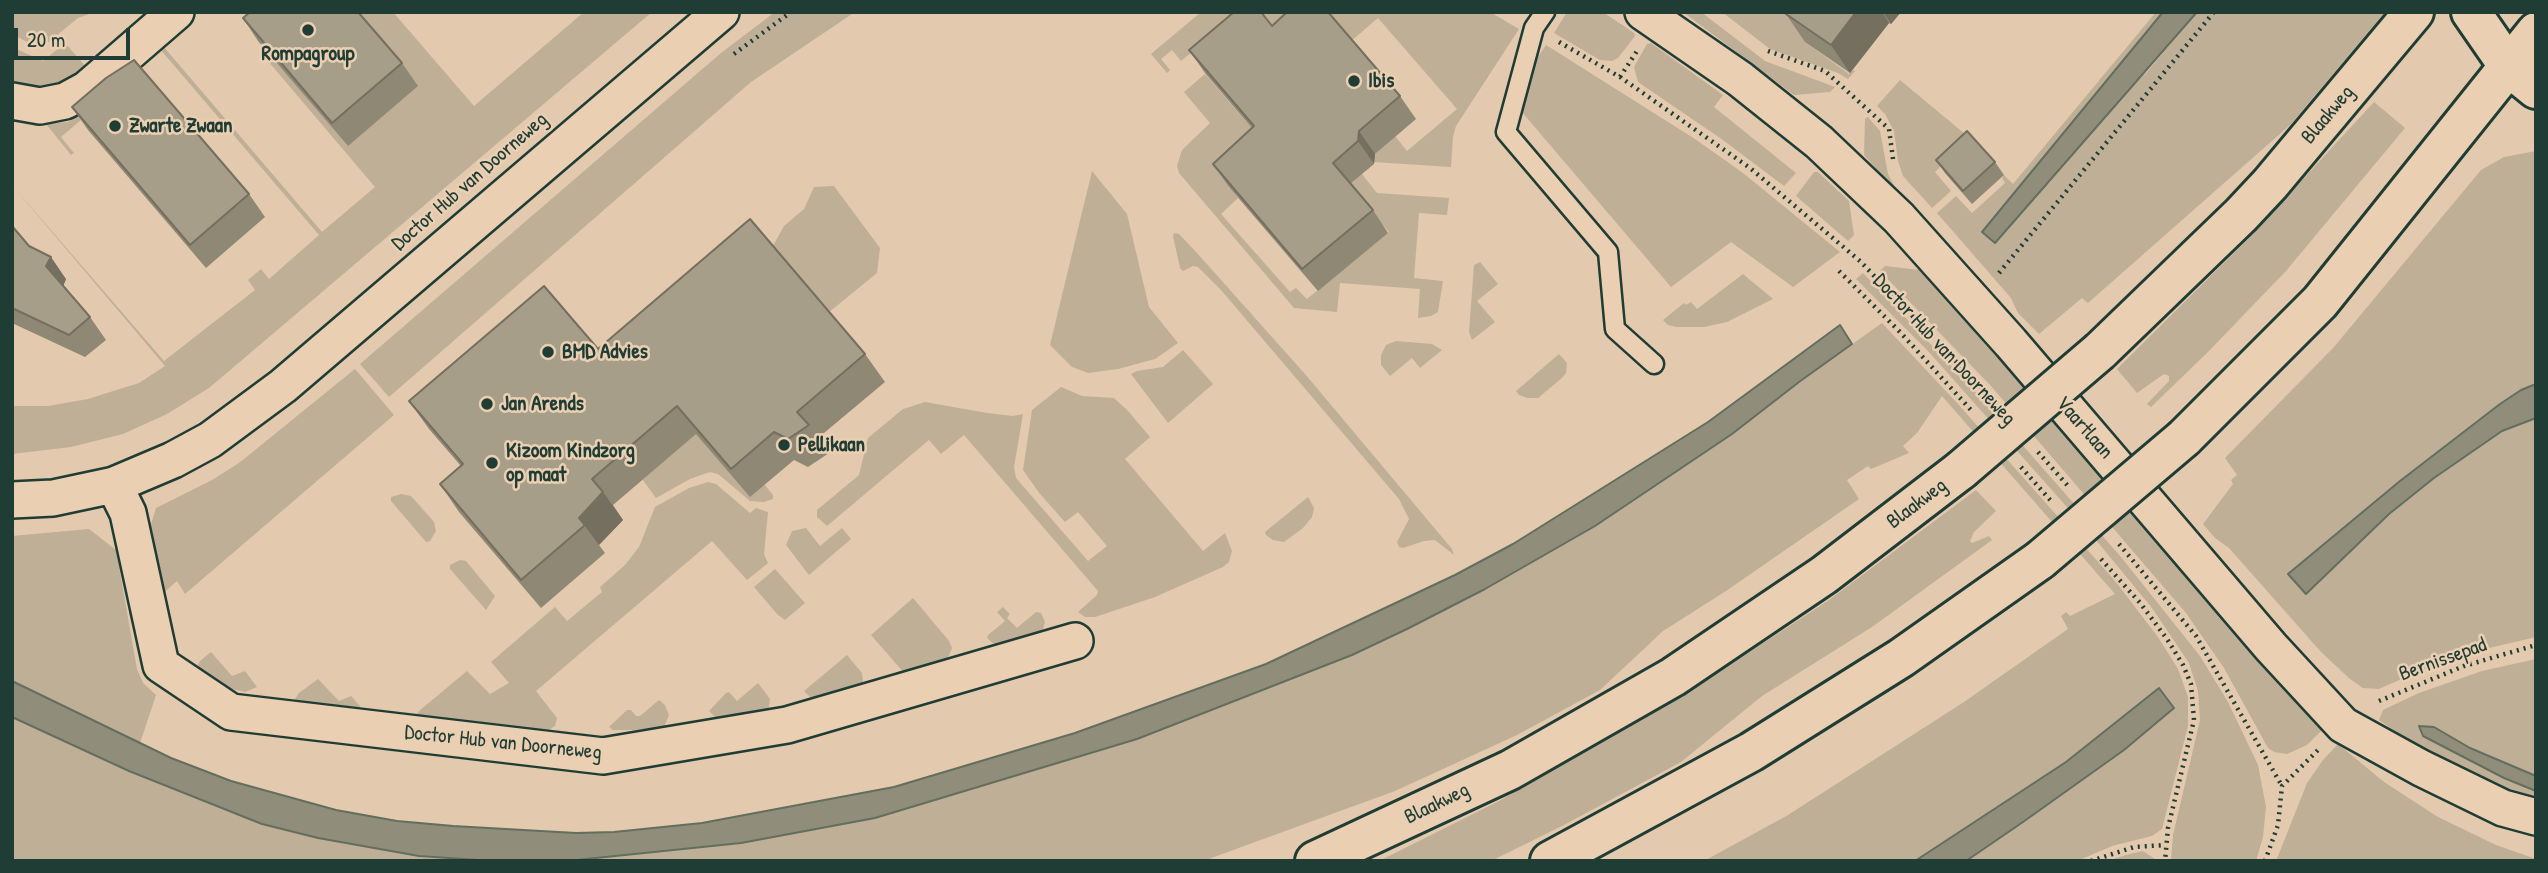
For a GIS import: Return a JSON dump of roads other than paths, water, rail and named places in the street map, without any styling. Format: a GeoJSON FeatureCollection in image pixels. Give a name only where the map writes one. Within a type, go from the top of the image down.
{"type":"FeatureCollection","features":[{"type":"Feature","properties":{"kind":"main road","name":"Blaakweg"},"geometry":{"type":"LineString","coordinates":[[1315,861],[1510,770],[1673,677],[1824,575],[1961,470],[2100,351],[2256,199],[2414,12]]}},
{"type":"Feature","properties":{"kind":"main road"},"geometry":{"type":"LineString","coordinates":[[2471,12],[2522,78]]}},
{"type":"Feature","properties":{"kind":"main road"},"geometry":{"type":"LineString","coordinates":[[1550,861],[1751,752],[1901,658],[2040,560],[2184,438],[2320,302],[2522,78],[2536,32]]}},
{"type":"Feature","properties":{"kind":"street"},"geometry":{"type":"LineString","coordinates":[[12,101],[40,106],[65,101],[87,89],[176,12]]}},
{"type":"Feature","properties":{"kind":"street","name":"Doctor Hub van Doorneweg"},"geometry":{"type":"LineString","coordinates":[[12,500],[53,498],[114,485],[182,456],[210,440],[247,414],[721,12]]}},
{"type":"Feature","properties":{"kind":"street","name":"Vaartlaan"},"geometry":{"type":"LineString","coordinates":[[1643,12],[1759,95],[1819,142],[1899,218],[2011,343],[2262,636],[2343,725],[2421,768],[2503,808],[2536,817]]}},
{"type":"Feature","properties":{"kind":"street","name":"Doctor Hub van Doorneweg"},"geometry":{"type":"LineString","coordinates":[[114,485],[128,513],[161,665],[231,712],[603,756],[788,726],[1075,641]]}},
{"type":"Feature","properties":{"kind":"lane"},"geometry":{"type":"LineString","coordinates":[[1545,12],[1534,28],[1506,131],[1608,252],[1615,329],[1654,364]]}},
{"type":"Feature","properties":{"kind":"place","name":"Rompagroup"},"geometry":{"type":"Point","coordinates":[308,30]}},
{"type":"Feature","properties":{"kind":"place","name":"Ibis"},"geometry":{"type":"Point","coordinates":[1354,81]}},
{"type":"Feature","properties":{"kind":"place","name":"Zwarte Zwaan"},"geometry":{"type":"Point","coordinates":[115,126]}},
{"type":"Feature","properties":{"kind":"place","name":"BMD Advies"},"geometry":{"type":"Point","coordinates":[548,352]}},
{"type":"Feature","properties":{"kind":"place","name":"Jan Arends"},"geometry":{"type":"Point","coordinates":[487,404]}},
{"type":"Feature","properties":{"kind":"place","name":"Pellikaan"},"geometry":{"type":"Point","coordinates":[784,445]}},
{"type":"Feature","properties":{"kind":"place","name":"Kizoom Kindzorg op maat"},"geometry":{"type":"Point","coordinates":[492,463]}}]}
